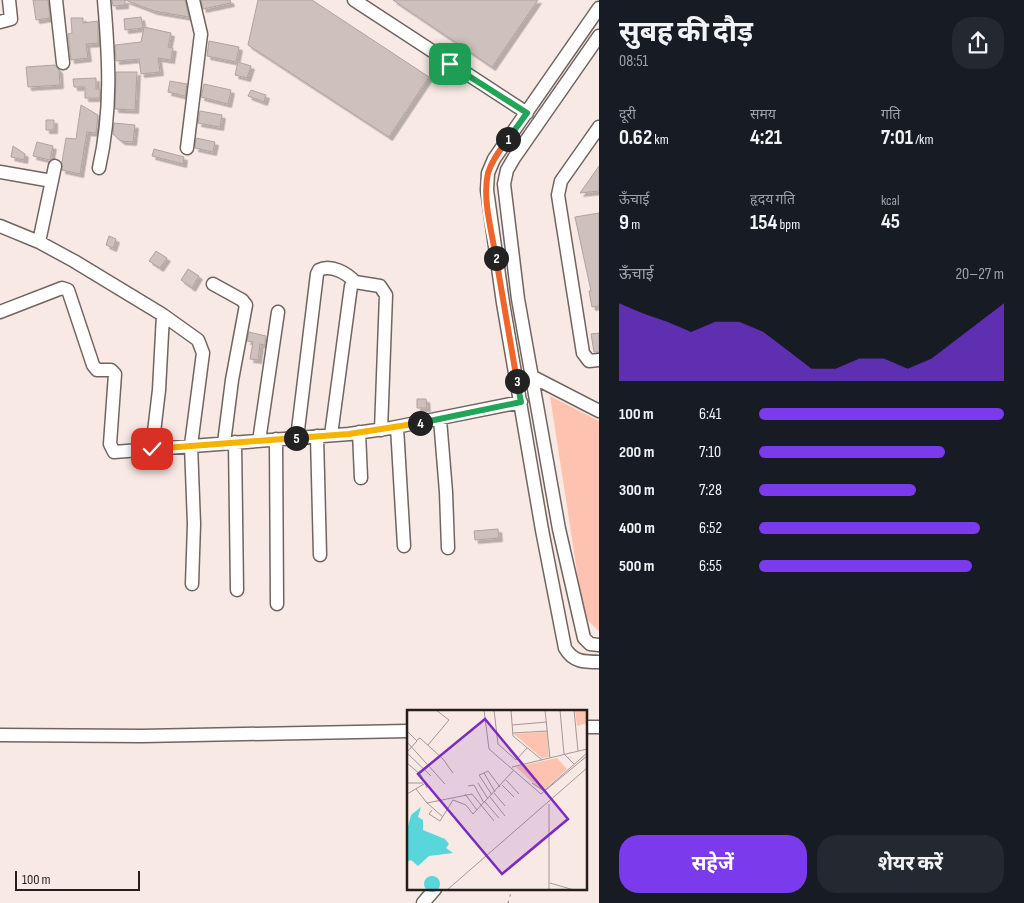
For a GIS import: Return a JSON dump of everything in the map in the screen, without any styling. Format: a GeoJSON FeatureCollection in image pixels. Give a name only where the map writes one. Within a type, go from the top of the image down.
{"type":"FeatureCollection","features":[{"type":"Feature","properties":{"kind":"street"},"geometry":{"type":"LineString","coordinates":[[0,22],[11,19],[9,0]]}},
{"type":"Feature","properties":{"kind":"street"},"geometry":{"type":"LineString","coordinates":[[56,0],[63,63]]}},
{"type":"Feature","properties":{"kind":"street"},"geometry":{"type":"LineString","coordinates":[[98,168],[105,140],[110,92],[104,0]]}},
{"type":"Feature","properties":{"kind":"street"},"geometry":{"type":"LineString","coordinates":[[186,148],[201,34],[193,0]]}},
{"type":"Feature","properties":{"kind":"street"},"geometry":{"type":"LineString","coordinates":[[354,0],[527,113]]}},
{"type":"Feature","properties":{"kind":"street"},"geometry":{"type":"LineString","coordinates":[[599,8],[494,159],[488,173],[487,190],[503,303],[565,648],[569,655],[576,660],[599,662]]}},
{"type":"Feature","properties":{"kind":"street"},"geometry":{"type":"LineString","coordinates":[[599,36],[514,158],[505,177],[506,208],[518,299],[563,548],[584,638],[590,644],[599,645]]}},
{"type":"Feature","properties":{"kind":"street"},"geometry":{"type":"LineString","coordinates":[[599,127],[561,181],[558,195],[582,353],[589,361],[599,360]]}},
{"type":"Feature","properties":{"kind":"street"},"geometry":{"type":"LineString","coordinates":[[39,242],[54,166]]}},
{"type":"Feature","properties":{"kind":"street"},"geometry":{"type":"LineString","coordinates":[[0,172],[52,182]]}},
{"type":"Feature","properties":{"kind":"street"},"geometry":{"type":"LineString","coordinates":[[0,226],[39,242],[163,315],[198,340],[203,348],[191,445],[194,524],[192,584]]}},
{"type":"Feature","properties":{"kind":"street"},"geometry":{"type":"LineString","coordinates":[[297,438],[317,274],[319,270],[326,268],[346,274],[355,282],[380,286],[386,295],[381,430]]}},
{"type":"Feature","properties":{"kind":"street"},"geometry":{"type":"LineString","coordinates":[[331,435],[351,286],[355,282]]}},
{"type":"Feature","properties":{"kind":"street"},"geometry":{"type":"LineString","coordinates":[[213,284],[242,300],[246,305],[232,380],[229,442],[238,590]]}},
{"type":"Feature","properties":{"kind":"street"},"geometry":{"type":"LineString","coordinates":[[0,312],[62,288],[68,290],[93,365],[97,370],[111,370],[115,374],[110,448],[114,452],[122,453],[191,445],[381,430],[521,402]]}},
{"type":"Feature","properties":{"kind":"street"},"geometry":{"type":"LineString","coordinates":[[259,440],[278,312]]}},
{"type":"Feature","properties":{"kind":"street"},"geometry":{"type":"LineString","coordinates":[[152,449],[159,383],[163,315]]}},
{"type":"Feature","properties":{"kind":"street"},"geometry":{"type":"LineString","coordinates":[[533,377],[599,411]]}},
{"type":"Feature","properties":{"kind":"street"},"geometry":{"type":"LineString","coordinates":[[440,419],[448,548]]}},
{"type":"Feature","properties":{"kind":"street"},"geometry":{"type":"LineString","coordinates":[[397,427],[404,546]]}},
{"type":"Feature","properties":{"kind":"street"},"geometry":{"type":"LineString","coordinates":[[359,432],[361,478]]}},
{"type":"Feature","properties":{"kind":"street"},"geometry":{"type":"LineString","coordinates":[[317,436],[320,555]]}},
{"type":"Feature","properties":{"kind":"street"},"geometry":{"type":"LineString","coordinates":[[276,439],[277,604]]}},
{"type":"Feature","properties":{"kind":"street"},"geometry":{"type":"LineString","coordinates":[[569,655],[584,638]]}},
{"type":"Feature","properties":{"kind":"street"},"geometry":{"type":"LineString","coordinates":[[586,727],[599,726]]}},
{"type":"Feature","properties":{"kind":"street"},"geometry":{"type":"LineString","coordinates":[[0,735],[142,736],[407,731]]}},
{"type":"Feature","properties":{"kind":"street"},"geometry":{"type":"LineString","coordinates":[[423,903],[433,890]]}},
{"type":"Feature","properties":{"kind":"path"},"geometry":{"type":"LineString","coordinates":[[508,903],[512,890]]}},
{"type":"Feature","properties":{"kind":"shaded area"},"geometry":{"type":"Polygon","coordinates":[[[550,396],[599,421],[599,631],[584,617],[550,396]]]}},
{"type":"Feature","properties":{"kind":"building"},"geometry":{"type":"Polygon","coordinates":[[[33,0],[48,0],[50,18],[36,20],[33,0]]]}},
{"type":"Feature","properties":{"kind":"building"},"geometry":{"type":"Polygon","coordinates":[[[112,0],[125,0],[125,5],[113,6],[112,0]]]}},
{"type":"Feature","properties":{"kind":"building"},"geometry":{"type":"Polygon","coordinates":[[[125,0],[185,0],[189,17],[154,11],[125,0]]]}},
{"type":"Feature","properties":{"kind":"building"},"geometry":{"type":"Polygon","coordinates":[[[201,0],[230,0],[231,3],[203,9],[201,0]]]}},
{"type":"Feature","properties":{"kind":"building"},"geometry":{"type":"Polygon","coordinates":[[[258,0],[312,0],[429,77],[389,137],[248,45],[258,0]]]}},
{"type":"Feature","properties":{"kind":"building"},"geometry":{"type":"Polygon","coordinates":[[[393,0],[538,0],[492,67],[393,0]]]}},
{"type":"Feature","properties":{"kind":"building"},"geometry":{"type":"Polygon","coordinates":[[[141,17],[143,28],[125,30],[124,19],[141,17]]]}},
{"type":"Feature","properties":{"kind":"building"},"geometry":{"type":"Polygon","coordinates":[[[71,18],[83,18],[83,23],[98,21],[98,43],[86,44],[88,58],[71,60],[68,34],[72,33],[71,18]]]}},
{"type":"Feature","properties":{"kind":"building"},"geometry":{"type":"Polygon","coordinates":[[[144,27],[171,33],[168,47],[173,48],[171,60],[158,58],[160,72],[141,74],[139,59],[116,61],[115,45],[141,42],[144,27]]]}},
{"type":"Feature","properties":{"kind":"building"},"geometry":{"type":"Polygon","coordinates":[[[209,41],[239,47],[236,62],[207,56],[209,41]]]}},
{"type":"Feature","properties":{"kind":"building"},"geometry":{"type":"Polygon","coordinates":[[[238,62],[251,66],[247,78],[235,75],[238,62]]]}},
{"type":"Feature","properties":{"kind":"building"},"geometry":{"type":"Polygon","coordinates":[[[55,65],[59,70],[60,85],[28,87],[26,67],[55,65]]]}},
{"type":"Feature","properties":{"kind":"building"},"geometry":{"type":"Polygon","coordinates":[[[116,72],[137,72],[135,110],[115,109],[116,72]]]}},
{"type":"Feature","properties":{"kind":"building"},"geometry":{"type":"Polygon","coordinates":[[[96,78],[96,89],[100,89],[100,98],[85,98],[85,87],[74,87],[73,79],[96,78]]]}},
{"type":"Feature","properties":{"kind":"building"},"geometry":{"type":"Polygon","coordinates":[[[170,81],[187,84],[185,96],[168,92],[170,81]]]}},
{"type":"Feature","properties":{"kind":"building"},"geometry":{"type":"Polygon","coordinates":[[[204,84],[231,90],[228,104],[201,97],[204,84]]]}},
{"type":"Feature","properties":{"kind":"building"},"geometry":{"type":"Polygon","coordinates":[[[251,90],[266,95],[264,102],[248,96],[251,90]]]}},
{"type":"Feature","properties":{"kind":"building"},"geometry":{"type":"Polygon","coordinates":[[[81,105],[98,115],[96,133],[87,132],[80,174],[62,170],[62,162],[66,138],[76,139],[81,105]]]}},
{"type":"Feature","properties":{"kind":"building"},"geometry":{"type":"Polygon","coordinates":[[[200,111],[222,115],[220,127],[198,123],[200,111]]]}},
{"type":"Feature","properties":{"kind":"building"},"geometry":{"type":"Polygon","coordinates":[[[46,120],[54,120],[54,130],[46,130],[46,120]]]}},
{"type":"Feature","properties":{"kind":"building"},"geometry":{"type":"Polygon","coordinates":[[[114,123],[135,125],[133,142],[121,141],[113,134],[114,123]]]}},
{"type":"Feature","properties":{"kind":"building"},"geometry":{"type":"Polygon","coordinates":[[[196,138],[215,142],[213,152],[195,148],[196,138]]]}},
{"type":"Feature","properties":{"kind":"building"},"geometry":{"type":"Polygon","coordinates":[[[37,142],[53,146],[50,160],[33,156],[37,142]]]}},
{"type":"Feature","properties":{"kind":"building"},"geometry":{"type":"Polygon","coordinates":[[[13,146],[25,154],[24,160],[11,157],[13,146]]]}},
{"type":"Feature","properties":{"kind":"building"},"geometry":{"type":"Polygon","coordinates":[[[154,149],[184,157],[183,164],[152,156],[154,149]]]}},
{"type":"Feature","properties":{"kind":"building"},"geometry":{"type":"Polygon","coordinates":[[[599,166],[599,191],[580,193],[599,166]]]}},
{"type":"Feature","properties":{"kind":"building"},"geometry":{"type":"Polygon","coordinates":[[[599,213],[599,306],[592,307],[589,291],[591,291],[575,217],[599,213]]]}},
{"type":"Feature","properties":{"kind":"building"},"geometry":{"type":"Polygon","coordinates":[[[109,236],[116,239],[113,248],[106,245],[109,236]]]}},
{"type":"Feature","properties":{"kind":"building"},"geometry":{"type":"Polygon","coordinates":[[[156,251],[167,258],[160,268],[149,261],[156,251]]]}},
{"type":"Feature","properties":{"kind":"building"},"geometry":{"type":"Polygon","coordinates":[[[188,269],[199,276],[192,288],[181,280],[188,269]]]}},
{"type":"Feature","properties":{"kind":"building"},"geometry":{"type":"Polygon","coordinates":[[[249,332],[266,336],[265,345],[260,344],[258,360],[250,359],[253,342],[247,341],[249,332]]]}},
{"type":"Feature","properties":{"kind":"building"},"geometry":{"type":"Polygon","coordinates":[[[599,333],[599,352],[594,352],[591,334],[599,333]]]}},
{"type":"Feature","properties":{"kind":"building"},"geometry":{"type":"Polygon","coordinates":[[[417,399],[426,399],[427,408],[417,408],[417,399]]]}},
{"type":"Feature","properties":{"kind":"building"},"geometry":{"type":"Polygon","coordinates":[[[498,529],[499,538],[475,540],[474,531],[498,529]]]}},
{"type":"Feature","properties":{"kind":"route"},"geometry":{"type":"LineString","coordinates":[[152,449],[381,430],[521,402],[503,303],[489,208],[487,180],[494,159],[527,113],[450,64]]}}]}
